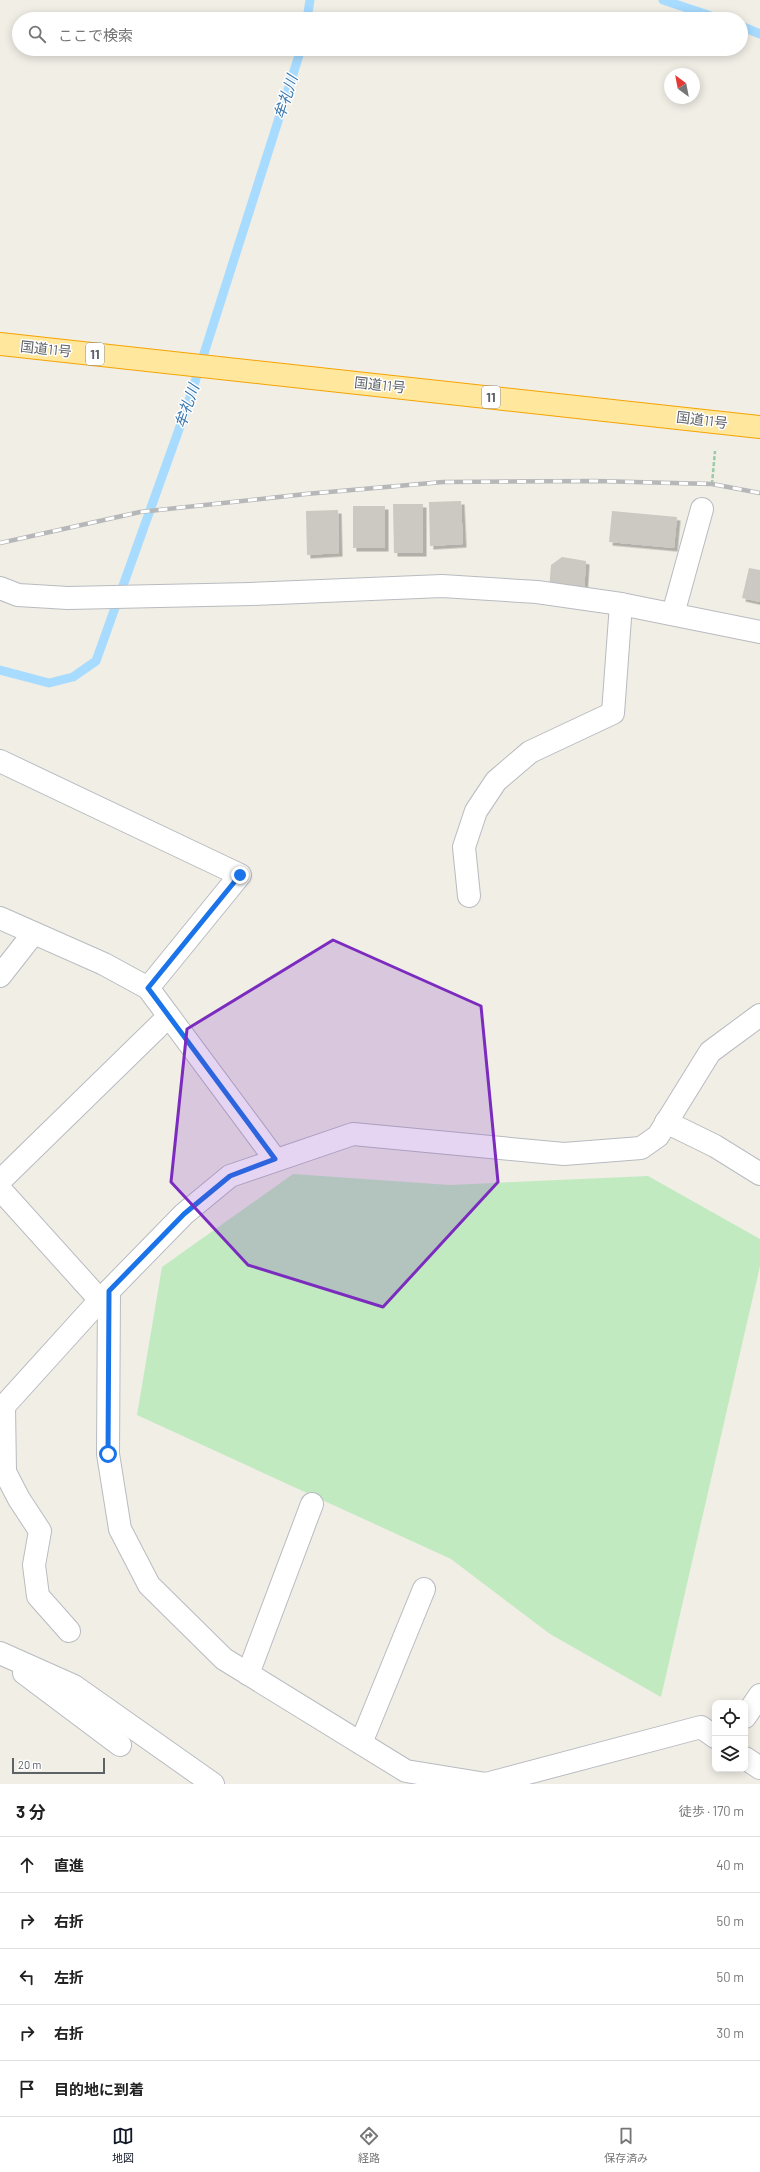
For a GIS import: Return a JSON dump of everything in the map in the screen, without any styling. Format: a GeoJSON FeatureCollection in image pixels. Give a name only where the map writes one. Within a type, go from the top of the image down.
{"type":"FeatureCollection","features":[{"type":"Feature","properties":{"kind":"highway","name":"国道11号"},"geometry":{"type":"LineString","coordinates":[[0,344],[760,427]]}},
{"type":"Feature","properties":{"kind":"street"},"geometry":{"type":"LineString","coordinates":[[673,614],[702,509]]}},
{"type":"Feature","properties":{"kind":"street"},"geometry":{"type":"LineString","coordinates":[[0,588],[18,595],[68,598],[137,597],[442,586],[537,592],[622,604],[760,632]]}},
{"type":"Feature","properties":{"kind":"street"},"geometry":{"type":"LineString","coordinates":[[469,896],[464,847],[476,811],[496,781],[530,752],[613,713],[622,604]]}},
{"type":"Feature","properties":{"kind":"street"},"geometry":{"type":"LineString","coordinates":[[0,761],[240,875],[148,988]]}},
{"type":"Feature","properties":{"kind":"street"},"geometry":{"type":"LineString","coordinates":[[0,918],[33,934],[104,964],[148,988],[168,1017],[275,1159]]}},
{"type":"Feature","properties":{"kind":"street"},"geometry":{"type":"LineString","coordinates":[[0,976],[33,934]]}},
{"type":"Feature","properties":{"kind":"street"},"geometry":{"type":"LineString","coordinates":[[69,1631],[38,1596],[34,1565],[40,1531],[2,1475],[2,1407],[104,1295],[184,1214],[230,1176],[275,1159],[353,1134],[564,1154],[640,1148],[658,1136],[710,1052],[760,1015]]}},
{"type":"Feature","properties":{"kind":"street"},"geometry":{"type":"LineString","coordinates":[[0,1181],[168,1017]]}},
{"type":"Feature","properties":{"kind":"street"},"geometry":{"type":"LineString","coordinates":[[666,1122],[715,1146],[760,1174]]}},
{"type":"Feature","properties":{"kind":"street"},"geometry":{"type":"LineString","coordinates":[[0,1189],[104,1295],[108,1454],[120,1528],[149,1585],[224,1659],[406,1771],[486,1784],[701,1727],[714,1736]]}},
{"type":"Feature","properties":{"kind":"street"},"geometry":{"type":"LineString","coordinates":[[248,1674],[312,1504]]}},
{"type":"Feature","properties":{"kind":"street"},"geometry":{"type":"LineString","coordinates":[[361,1743],[424,1589]]}},
{"type":"Feature","properties":{"kind":"street"},"geometry":{"type":"LineString","coordinates":[[0,1654],[120,1745]]}},
{"type":"Feature","properties":{"kind":"street"},"geometry":{"type":"LineString","coordinates":[[0,1654],[74,1686],[213,1784]]}},
{"type":"Feature","properties":{"kind":"street"},"geometry":{"type":"LineString","coordinates":[[748,1713],[760,1695]]}},
{"type":"Feature","properties":{"kind":"street"},"geometry":{"type":"LineString","coordinates":[[748,1760],[760,1768]]}},
{"type":"Feature","properties":{"kind":"path"},"geometry":{"type":"LineString","coordinates":[[702,509],[712,484],[715,451]]}},
{"type":"Feature","properties":{"kind":"highlighted area"},"geometry":{"type":"Polygon","coordinates":[[[333,940],[481,1006],[498,1182],[383,1307],[248,1265],[171,1182],[187,1029],[333,940]]]}},
{"type":"Feature","properties":{"kind":"green space"},"geometry":{"type":"Polygon","coordinates":[[[293,1174],[450,1185],[648,1176],[760,1239],[760,1266],[661,1697],[550,1634],[451,1559],[137,1415],[162,1267],[293,1174]]]}},
{"type":"Feature","properties":{"kind":"building"},"geometry":{"type":"Polygon","coordinates":[[[461,501],[463,544],[430,546],[429,502],[461,501]]]}},
{"type":"Feature","properties":{"kind":"building"},"geometry":{"type":"Polygon","coordinates":[[[393,504],[423,504],[423,553],[394,553],[393,504]]]}},
{"type":"Feature","properties":{"kind":"building"},"geometry":{"type":"Polygon","coordinates":[[[353,506],[385,506],[385,548],[353,548],[353,506]]]}},
{"type":"Feature","properties":{"kind":"building"},"geometry":{"type":"Polygon","coordinates":[[[338,510],[339,553],[307,555],[306,511],[338,510]]]}},
{"type":"Feature","properties":{"kind":"building"},"geometry":{"type":"Polygon","coordinates":[[[612,511],[677,517],[674,548],[609,542],[612,511]]]}},
{"type":"Feature","properties":{"kind":"building"},"geometry":{"type":"Polygon","coordinates":[[[562,557],[586,561],[584,593],[549,591],[551,565],[562,557]]]}},
{"type":"Feature","properties":{"kind":"building"},"geometry":{"type":"Polygon","coordinates":[[[749,568],[760,570],[760,602],[742,598],[749,568]]]}},
{"type":"Feature","properties":{"kind":"waterway","name":"牟礼川"},"geometry":{"type":"LineString","coordinates":[[308,12],[310,0]]}},
{"type":"Feature","properties":{"kind":"waterway"},"geometry":{"type":"LineString","coordinates":[[663,0],[699,12]]}},
{"type":"Feature","properties":{"kind":"waterway"},"geometry":{"type":"LineString","coordinates":[[748,29],[760,34]]}},
{"type":"Feature","properties":{"kind":"waterway","name":"牟礼川"},"geometry":{"type":"LineString","coordinates":[[0,670],[49,683],[73,677],[96,661],[187,407],[299,56]]}},
{"type":"Feature","properties":{"kind":"railway"},"geometry":{"type":"LineString","coordinates":[[0,543],[140,512],[306,494],[443,482],[596,481],[712,484],[760,493]]}},
{"type":"Feature","properties":{"kind":"route"},"geometry":{"type":"LineString","coordinates":[[108,1454],[109,1291],[184,1214],[230,1176],[275,1159],[168,1017],[148,988],[240,875]]}}]}
